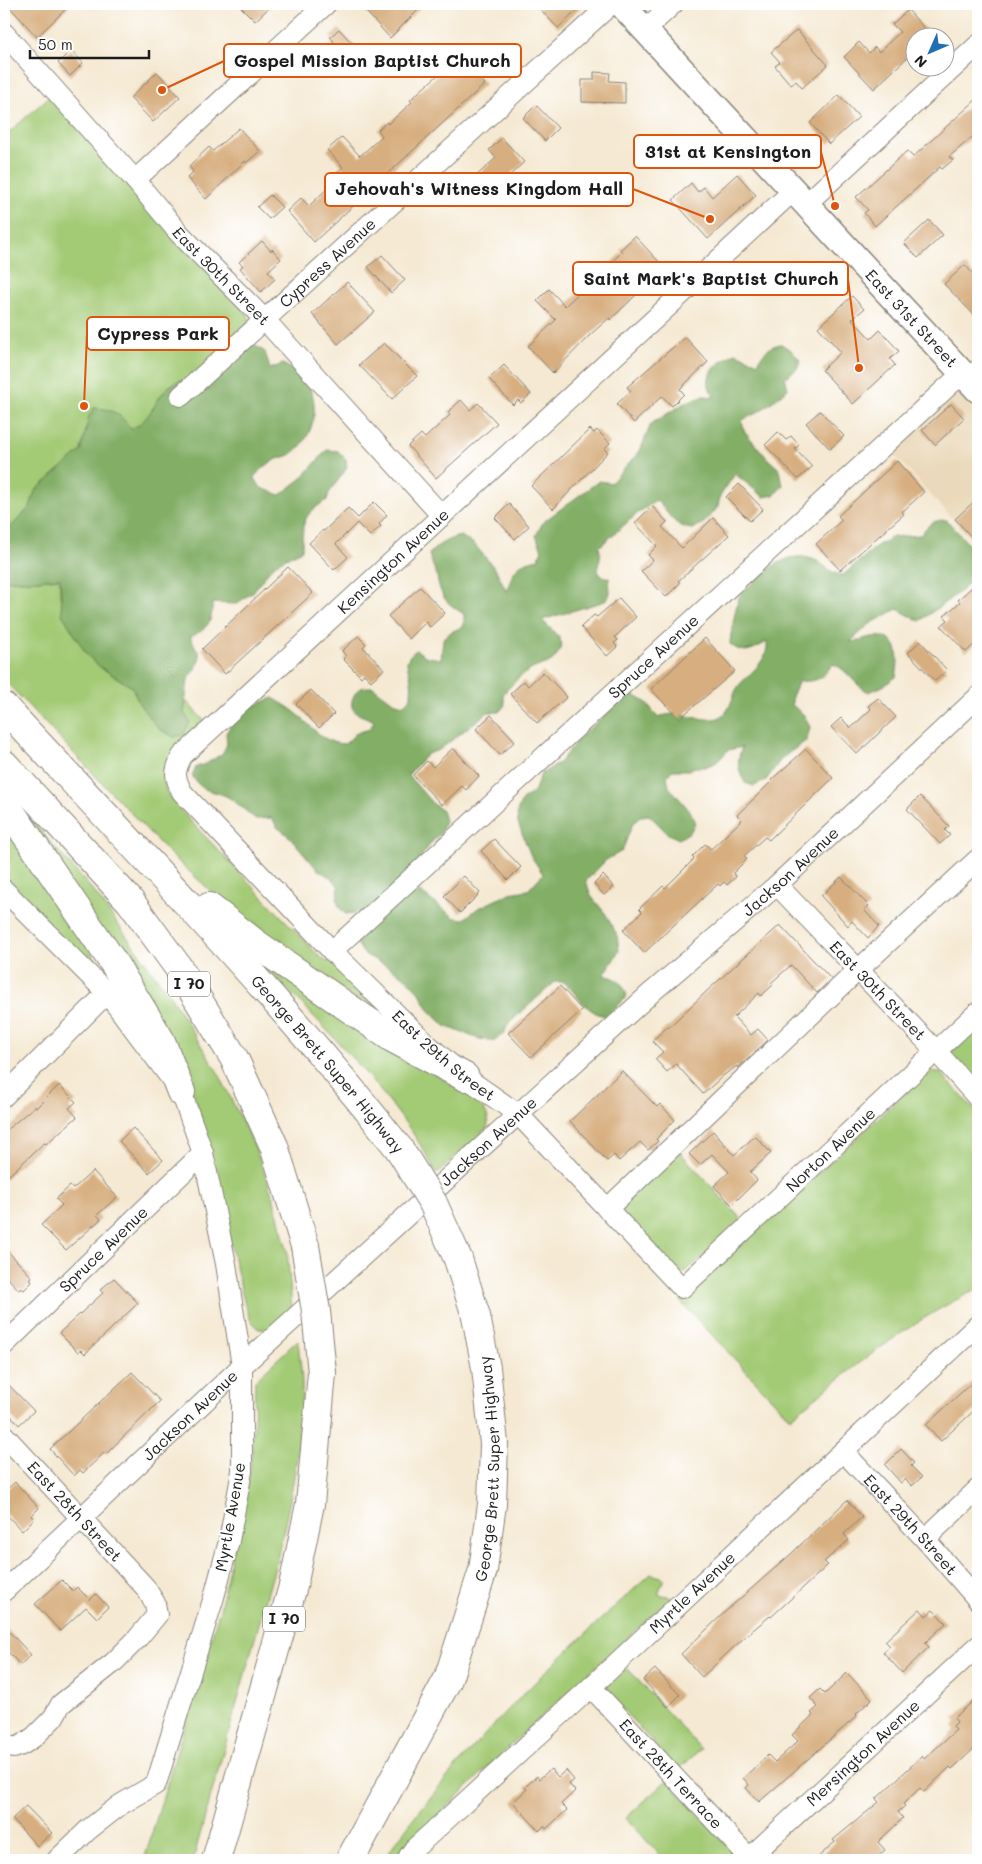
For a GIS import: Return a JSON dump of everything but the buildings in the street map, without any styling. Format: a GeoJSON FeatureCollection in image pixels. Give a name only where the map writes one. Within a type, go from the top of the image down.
{"type":"FeatureCollection","features":[{"type":"Feature","properties":{"kind":"highway","name":"George Brett Super Highway"},"geometry":{"type":"LineString","coordinates":[[4,707],[246,966],[348,1085],[400,1150],[433,1203],[458,1259],[476,1316],[486,1368],[494,1444],[492,1504],[483,1570],[448,1679],[350,1860]]}},
{"type":"Feature","properties":{"kind":"highway","name":"I 70"},"geometry":{"type":"LineString","coordinates":[[4,764],[130,901],[178,967],[234,1058],[274,1146],[305,1246],[316,1311],[322,1373],[310,1504],[293,1586],[216,1860]]}},
{"type":"Feature","properties":{"kind":"highway"},"geometry":{"type":"LineString","coordinates":[[4,802],[113,962],[161,1041],[181,1092]]}},
{"type":"Feature","properties":{"kind":"highway"},"geometry":{"type":"LineString","coordinates":[[147,860],[255,943],[392,1038],[465,1077]]}},
{"type":"Feature","properties":{"kind":"main road","name":"East 31st Street"},"geometry":{"type":"LineString","coordinates":[[622,4],[800,197],[975,380]]}},
{"type":"Feature","properties":{"kind":"street"},"geometry":{"type":"LineString","coordinates":[[135,180],[326,4]]}},
{"type":"Feature","properties":{"kind":"street","name":"Cypress Avenue"},"geometry":{"type":"LineString","coordinates":[[181,396],[611,4]]}},
{"type":"Feature","properties":{"kind":"street"},"geometry":{"type":"LineString","coordinates":[[645,30],[673,4]]}},
{"type":"Feature","properties":{"kind":"street","name":"East 30th Street"},"geometry":{"type":"LineString","coordinates":[[4,33],[135,180],[179,233],[264,320],[442,516]]}},
{"type":"Feature","properties":{"kind":"street","name":"Kensington Avenue"},"geometry":{"type":"LineString","coordinates":[[332,951],[182,792],[175,779],[175,768],[182,756],[442,516],[800,197],[978,45]]}},
{"type":"Feature","properties":{"kind":"street","name":"Spruce Avenue"},"geometry":{"type":"LineString","coordinates":[[332,951],[955,380],[975,380]]}},
{"type":"Feature","properties":{"kind":"street","name":"Jackson Avenue"},"geometry":{"type":"LineString","coordinates":[[4,1591],[242,1366],[652,992],[777,885],[978,697]]}},
{"type":"Feature","properties":{"kind":"street"},"geometry":{"type":"LineString","coordinates":[[607,1208],[978,859]]}},
{"type":"Feature","properties":{"kind":"street","name":"East 30th Street"},"geometry":{"type":"LineString","coordinates":[[777,885],[936,1051],[978,1098]]}},
{"type":"Feature","properties":{"kind":"street"},"geometry":{"type":"LineString","coordinates":[[4,890],[107,993],[181,1092],[203,1153]]}},
{"type":"Feature","properties":{"kind":"street","name":"East 29th Street"},"geometry":{"type":"LineString","coordinates":[[332,951],[427,1044],[465,1077],[518,1114],[682,1288]]}},
{"type":"Feature","properties":{"kind":"street"},"geometry":{"type":"LineString","coordinates":[[4,1096],[107,993]]}},
{"type":"Feature","properties":{"kind":"street","name":"Norton Avenue"},"geometry":{"type":"LineString","coordinates":[[682,1288],[978,1012]]}},
{"type":"Feature","properties":{"kind":"street","name":"Spruce Avenue"},"geometry":{"type":"LineString","coordinates":[[4,1346],[203,1153]]}},
{"type":"Feature","properties":{"kind":"street","name":"Myrtle Avenue"},"geometry":{"type":"LineString","coordinates":[[57,1860],[88,1830],[120,1805],[156,1784],[214,1598],[229,1541],[242,1471],[242,1366],[226,1264],[203,1153]]}},
{"type":"Feature","properties":{"kind":"street","name":"Myrtle Avenue"},"geometry":{"type":"LineString","coordinates":[[408,1860],[414,1849],[591,1687],[978,1325]]}},
{"type":"Feature","properties":{"kind":"street","name":"East 28th Street"},"geometry":{"type":"LineString","coordinates":[[4,1435],[145,1587],[155,1603],[157,1615],[137,1639],[113,1662],[61,1704],[53,1718],[34,1737],[14,1748],[4,1744]]}},
{"type":"Feature","properties":{"kind":"street","name":"East 29th Street"},"geometry":{"type":"LineString","coordinates":[[843,1451],[925,1539],[978,1600]]}},
{"type":"Feature","properties":{"kind":"street"},"geometry":{"type":"LineString","coordinates":[[925,1539],[978,1489]]}},
{"type":"Feature","properties":{"kind":"street","name":"Mersington Avenue"},"geometry":{"type":"LineString","coordinates":[[749,1860],[978,1646]]}},
{"type":"Feature","properties":{"kind":"street","name":"East 28th Terrace"},"geometry":{"type":"LineString","coordinates":[[591,1687],[749,1860]]}},
{"type":"Feature","properties":{"kind":"shaded area"},"geometry":{"type":"Polygon","coordinates":[[[953,393],[959,395],[978,415],[978,547],[891,451],[953,393]]]}},
{"type":"Feature","properties":{"kind":"green space"},"geometry":{"type":"Polygon","coordinates":[[[52,94],[248,315],[250,325],[4,572],[4,137],[52,94]]]}},
{"type":"Feature","properties":{"kind":"green space"},"geometry":{"type":"Polygon","coordinates":[[[253,344],[265,352],[270,369],[283,364],[300,375],[309,386],[313,395],[314,406],[314,417],[311,427],[301,446],[291,454],[269,463],[254,477],[261,488],[280,495],[301,479],[327,450],[338,451],[346,459],[347,468],[329,493],[327,500],[312,511],[305,520],[302,550],[280,561],[271,568],[253,592],[236,604],[212,603],[208,624],[201,631],[190,637],[199,653],[200,661],[188,679],[184,713],[190,722],[183,735],[174,737],[159,729],[140,705],[132,687],[100,667],[87,655],[62,614],[60,578],[26,581],[4,580],[4,539],[10,528],[30,507],[35,491],[81,451],[89,416],[94,408],[106,409],[116,413],[131,429],[146,418],[160,396],[172,384],[181,380],[195,388],[253,344]]]}},
{"type":"Feature","properties":{"kind":"green space"},"geometry":{"type":"Polygon","coordinates":[[[781,344],[791,350],[800,360],[797,369],[785,377],[788,389],[761,410],[742,420],[744,431],[780,470],[783,486],[774,495],[764,497],[735,474],[720,496],[718,507],[705,522],[692,529],[676,522],[657,500],[638,513],[599,547],[599,575],[609,578],[610,593],[605,601],[542,620],[558,636],[562,644],[556,657],[552,661],[527,672],[514,682],[503,694],[505,705],[499,712],[488,712],[439,750],[427,754],[408,775],[432,803],[442,810],[445,821],[441,832],[412,869],[389,891],[406,898],[420,892],[455,918],[464,919],[477,909],[510,893],[528,890],[543,874],[531,856],[518,823],[517,812],[522,800],[534,792],[541,774],[559,763],[579,738],[625,697],[634,695],[647,703],[658,718],[665,715],[679,714],[714,719],[725,714],[737,688],[759,665],[767,648],[767,642],[744,651],[730,644],[739,598],[764,573],[785,560],[801,557],[809,558],[833,572],[843,575],[877,546],[892,537],[921,535],[932,523],[947,520],[970,546],[978,550],[977,576],[958,593],[920,621],[897,609],[870,624],[850,642],[881,637],[893,643],[898,654],[896,677],[883,686],[869,692],[833,664],[819,679],[799,681],[792,696],[792,705],[804,715],[810,727],[807,740],[782,758],[766,780],[754,786],[745,783],[739,765],[742,747],[728,750],[717,762],[705,767],[695,767],[689,770],[672,770],[667,776],[669,787],[691,812],[695,824],[690,832],[679,839],[668,834],[649,815],[641,816],[633,823],[622,851],[606,860],[586,881],[591,896],[605,913],[617,935],[619,951],[604,975],[622,984],[627,996],[616,1008],[605,1016],[599,1014],[588,1007],[564,982],[555,982],[507,1026],[504,1034],[493,1041],[479,1039],[445,1026],[429,1010],[420,993],[406,978],[364,954],[356,942],[369,911],[346,914],[339,906],[337,899],[339,887],[333,879],[317,869],[290,837],[277,827],[272,818],[256,819],[231,799],[200,786],[192,775],[196,767],[206,764],[223,753],[227,744],[226,733],[236,718],[246,709],[273,698],[293,711],[324,738],[345,744],[356,733],[370,729],[374,721],[360,715],[353,709],[352,700],[359,689],[373,687],[393,702],[403,705],[411,697],[411,682],[407,661],[411,654],[416,650],[427,657],[441,659],[443,639],[451,632],[464,626],[464,614],[445,599],[440,590],[429,554],[433,550],[447,540],[461,536],[474,544],[496,570],[507,592],[516,569],[524,563],[538,559],[542,550],[536,536],[543,522],[599,481],[611,483],[640,451],[651,424],[686,402],[703,396],[715,397],[709,386],[710,376],[716,366],[726,358],[736,353],[758,363],[767,350],[781,344]]]}},
{"type":"Feature","properties":{"kind":"green space"},"geometry":{"type":"Polygon","coordinates":[[[60,578],[60,597],[100,667],[132,687],[140,705],[184,713],[186,701],[206,723],[175,752],[169,761],[164,779],[166,790],[171,798],[182,812],[319,956],[326,961],[335,962],[419,1043],[239,917],[167,851],[4,680],[4,580],[26,581],[60,578]]]}},
{"type":"Feature","properties":{"kind":"green space"},"geometry":{"type":"Polygon","coordinates":[[[17,804],[95,893],[171,997],[219,1074],[256,1150],[273,1197],[287,1250],[292,1309],[270,1330],[259,1329],[251,1321],[245,1305],[197,1103],[170,1039],[17,804]]]}},
{"type":"Feature","properties":{"kind":"green space"},"geometry":{"type":"Polygon","coordinates":[[[4,821],[121,998],[4,879],[4,821]]]}},
{"type":"Feature","properties":{"kind":"green space"},"geometry":{"type":"Polygon","coordinates":[[[231,931],[318,996],[473,1099],[483,1108],[487,1115],[487,1128],[437,1174],[412,1132],[371,1079],[325,1028],[231,931]]]}},
{"type":"Feature","properties":{"kind":"green space"},"geometry":{"type":"Polygon","coordinates":[[[978,1026],[978,1091],[949,1053],[978,1026]]]}},
{"type":"Feature","properties":{"kind":"green space"},"geometry":{"type":"Polygon","coordinates":[[[929,1071],[940,1072],[978,1114],[978,1289],[904,1331],[790,1418],[680,1301],[929,1071]]]}},
{"type":"Feature","properties":{"kind":"green space"},"geometry":{"type":"Polygon","coordinates":[[[677,1149],[744,1222],[685,1272],[675,1271],[624,1217],[622,1208],[677,1149]]]}},
{"type":"Feature","properties":{"kind":"green space"},"geometry":{"type":"Polygon","coordinates":[[[298,1340],[302,1380],[300,1431],[286,1519],[276,1563],[193,1860],[144,1860],[220,1609],[250,1472],[254,1428],[255,1380],[298,1340]]]}},
{"type":"Feature","properties":{"kind":"green space"},"geometry":{"type":"Polygon","coordinates":[[[651,1574],[664,1578],[658,1594],[672,1597],[515,1741],[407,1846],[400,1860],[383,1860],[443,1782],[475,1745],[578,1640],[651,1574]]]}},
{"type":"Feature","properties":{"kind":"green space"},"geometry":{"type":"Polygon","coordinates":[[[627,1668],[701,1749],[678,1770],[606,1691],[607,1686],[627,1668]]]}},
{"type":"Feature","properties":{"kind":"green space"},"geometry":{"type":"Polygon","coordinates":[[[667,1780],[731,1850],[733,1856],[731,1860],[664,1860],[626,1818],[667,1780]]]}},
{"type":"Feature","properties":{"kind":"place","name":"Gospel Mission Baptist Church"},"geometry":{"type":"Point","coordinates":[162,90]}},
{"type":"Feature","properties":{"kind":"place","name":"31st at Kensington"},"geometry":{"type":"Point","coordinates":[835,206]}},
{"type":"Feature","properties":{"kind":"place","name":"Jehovah's Witness Kingdom Hall"},"geometry":{"type":"Point","coordinates":[710,219]}},
{"type":"Feature","properties":{"kind":"place","name":"Saint Mark's Baptist Church"},"geometry":{"type":"Point","coordinates":[859,368]}},
{"type":"Feature","properties":{"kind":"place","name":"Cypress Park"},"geometry":{"type":"Point","coordinates":[84,406]}}]}
